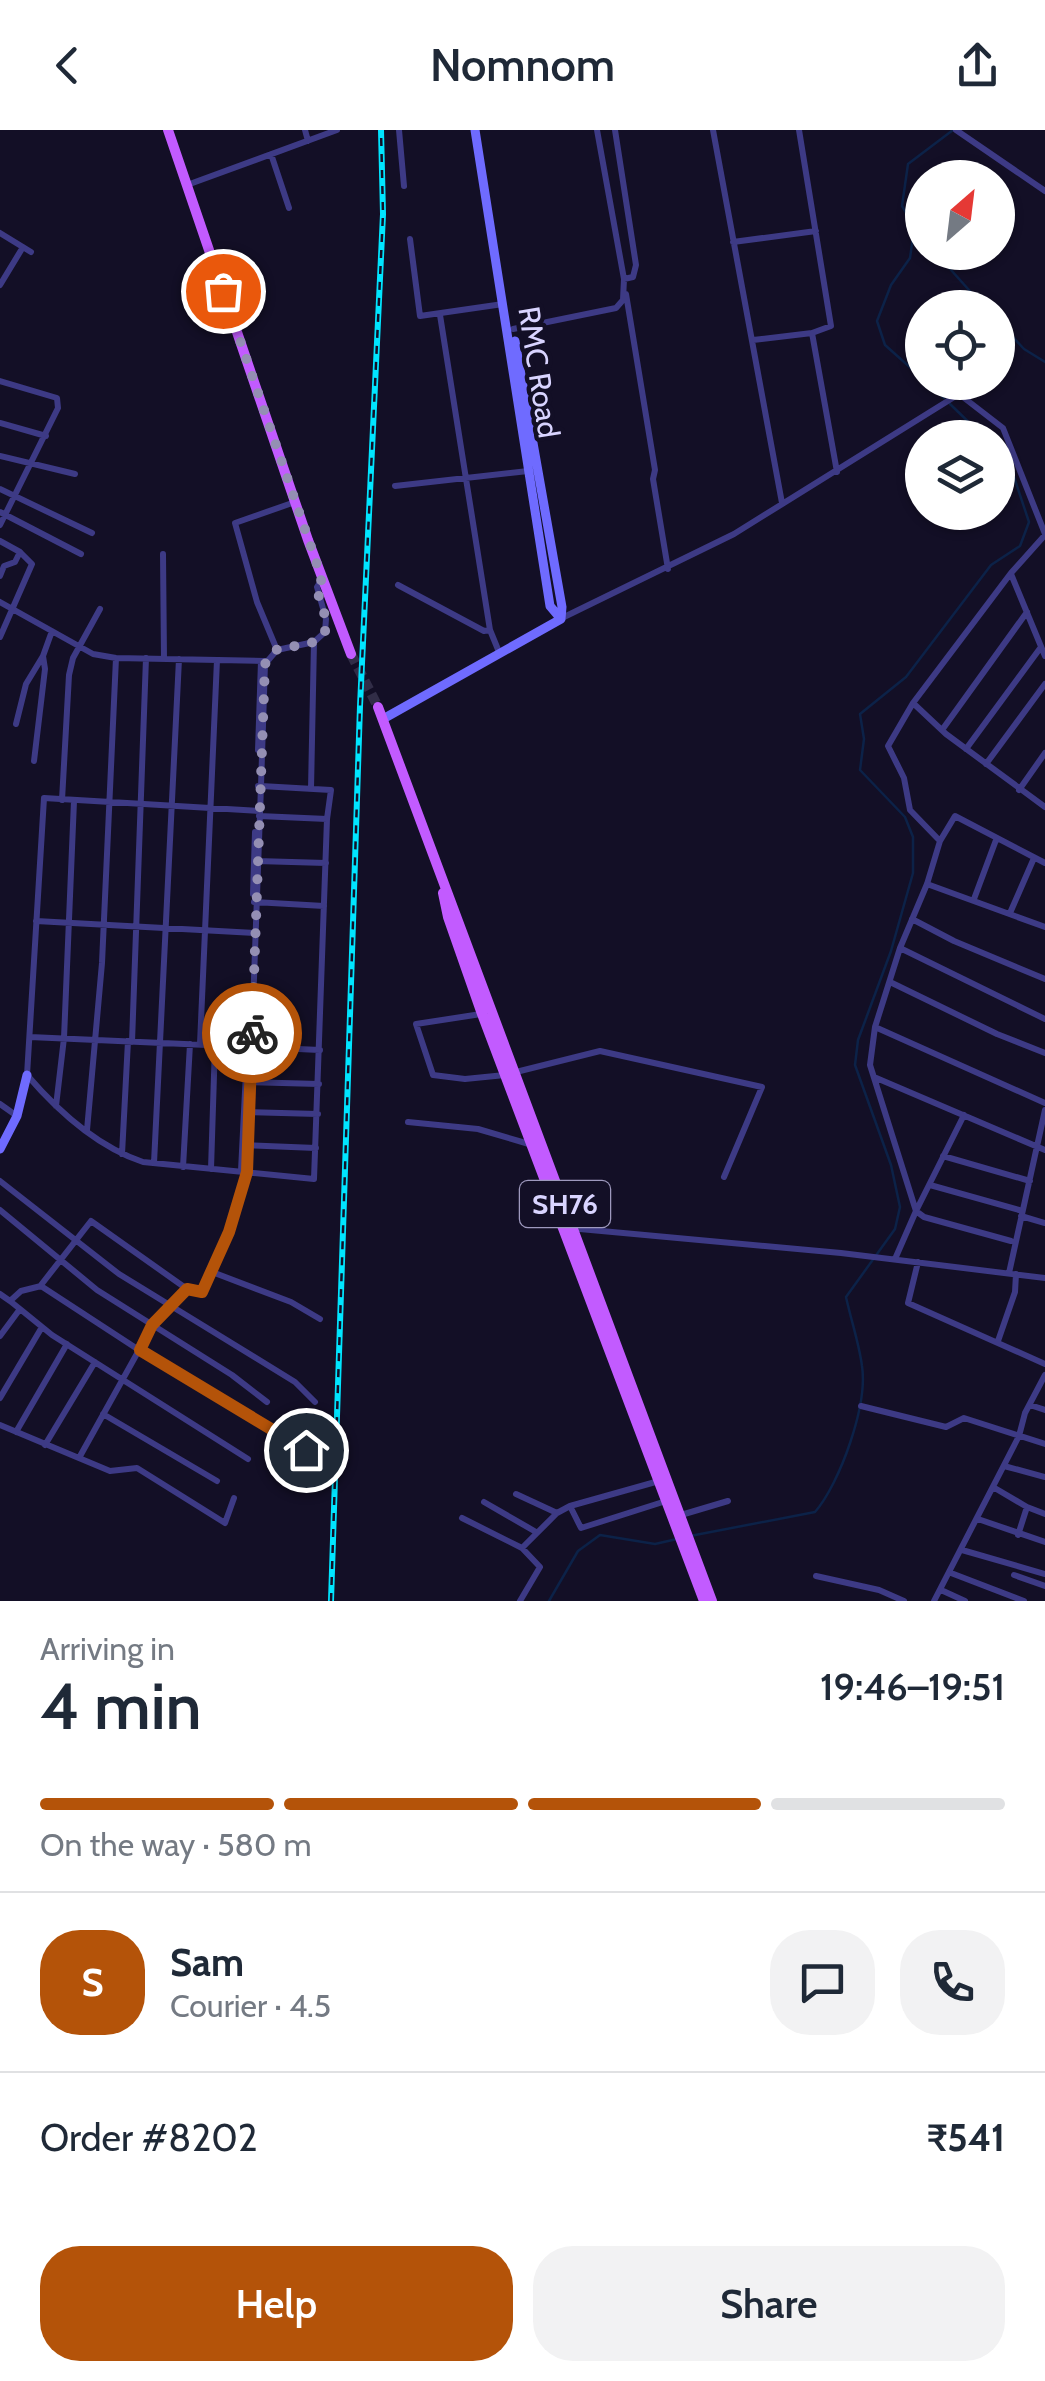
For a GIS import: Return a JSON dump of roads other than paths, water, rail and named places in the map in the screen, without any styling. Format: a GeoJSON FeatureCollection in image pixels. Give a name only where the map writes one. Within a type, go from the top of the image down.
{"type":"FeatureCollection","features":[{"type":"Feature","properties":{"kind":"main road"},"geometry":{"type":"LineString","coordinates":[[168,130],[351,654]]}},
{"type":"Feature","properties":{"kind":"main road","name":"SH76"},"geometry":{"type":"LineString","coordinates":[[378,707],[440,877],[459,918],[509,1069],[712,1601]]}},
{"type":"Feature","properties":{"kind":"main road"},"geometry":{"type":"LineString","coordinates":[[440,877],[448,917],[482,1014],[509,1069],[532,1145],[569,1229],[667,1500],[685,1537],[704,1601]]}},
{"type":"Feature","properties":{"kind":"street"},"geometry":{"type":"LineString","coordinates":[[305,130],[308,141]]}},
{"type":"Feature","properties":{"kind":"street"},"geometry":{"type":"LineString","coordinates":[[187,185],[337,130]]}},
{"type":"Feature","properties":{"kind":"street"},"geometry":{"type":"LineString","coordinates":[[399,130],[404,186]]}},
{"type":"Feature","properties":{"kind":"street","name":"RMC Road"},"geometry":{"type":"LineString","coordinates":[[478,130],[550,606],[561,618]]}},
{"type":"Feature","properties":{"kind":"street","name":"RMC Road"},"geometry":{"type":"LineString","coordinates":[[478,130],[561,618]]}},
{"type":"Feature","properties":{"kind":"street"},"geometry":{"type":"LineString","coordinates":[[597,130],[668,569]]}},
{"type":"Feature","properties":{"kind":"street"},"geometry":{"type":"LineString","coordinates":[[615,130],[636,266],[632,277],[624,280]]}},
{"type":"Feature","properties":{"kind":"street"},"geometry":{"type":"LineString","coordinates":[[713,130],[782,503]]}},
{"type":"Feature","properties":{"kind":"street"},"geometry":{"type":"LineString","coordinates":[[754,340],[812,334],[830,326],[799,130]]}},
{"type":"Feature","properties":{"kind":"street"},"geometry":{"type":"LineString","coordinates":[[957,131],[1045,191]]}},
{"type":"Feature","properties":{"kind":"street"},"geometry":{"type":"LineString","coordinates":[[271,154],[290,208]]}},
{"type":"Feature","properties":{"kind":"street"},"geometry":{"type":"LineString","coordinates":[[733,242],[816,231]]}},
{"type":"Feature","properties":{"kind":"street"},"geometry":{"type":"LineString","coordinates":[[0,233],[31,252]]}},
{"type":"Feature","properties":{"kind":"street"},"geometry":{"type":"LineString","coordinates":[[410,239],[420,316],[503,304]]}},
{"type":"Feature","properties":{"kind":"street"},"geometry":{"type":"LineString","coordinates":[[0,285],[23,247]]}},
{"type":"Feature","properties":{"kind":"street"},"geometry":{"type":"LineString","coordinates":[[512,329],[616,308],[625,289]]}},
{"type":"Feature","properties":{"kind":"street"},"geometry":{"type":"LineString","coordinates":[[440,315],[490,630],[499,652]]}},
{"type":"Feature","properties":{"kind":"street"},"geometry":{"type":"LineString","coordinates":[[812,334],[837,472]]}},
{"type":"Feature","properties":{"kind":"street"},"geometry":{"type":"LineString","coordinates":[[0,382],[58,398],[58,408],[46,436],[2,513],[0,524]]}},
{"type":"Feature","properties":{"kind":"street"},"geometry":{"type":"LineString","coordinates":[[383,719],[561,618],[668,569],[837,472],[959,394],[1002,428],[1045,534],[913,703],[888,746],[904,778],[910,810],[940,840]]}},
{"type":"Feature","properties":{"kind":"street"},"geometry":{"type":"LineString","coordinates":[[0,423],[46,436]]}},
{"type":"Feature","properties":{"kind":"street"},"geometry":{"type":"LineString","coordinates":[[0,456],[75,474]]}},
{"type":"Feature","properties":{"kind":"street"},"geometry":{"type":"LineString","coordinates":[[395,486],[529,470]]}},
{"type":"Feature","properties":{"kind":"street"},"geometry":{"type":"LineString","coordinates":[[0,489],[92,533]]}},
{"type":"Feature","properties":{"kind":"street"},"geometry":{"type":"LineString","coordinates":[[276,650],[257,602],[235,523],[295,502]]}},
{"type":"Feature","properties":{"kind":"street"},"geometry":{"type":"LineString","coordinates":[[2,513],[81,554]]}},
{"type":"Feature","properties":{"kind":"street"},"geometry":{"type":"LineString","coordinates":[[0,541],[32,564],[0,637]]}},
{"type":"Feature","properties":{"kind":"street"},"geometry":{"type":"LineString","coordinates":[[0,576],[4,566],[15,562],[20,552]]}},
{"type":"Feature","properties":{"kind":"street"},"geometry":{"type":"LineString","coordinates":[[163,554],[164,660]]}},
{"type":"Feature","properties":{"kind":"street"},"geometry":{"type":"LineString","coordinates":[[1011,573],[1045,656]]}},
{"type":"Feature","properties":{"kind":"street"},"geometry":{"type":"LineString","coordinates":[[0,602],[94,654],[164,660],[266,661],[276,650],[314,642],[325,632],[326,619],[316,587],[322,579]]}},
{"type":"Feature","properties":{"kind":"street"},"geometry":{"type":"LineString","coordinates":[[398,585],[484,632],[490,630]]}},
{"type":"Feature","properties":{"kind":"street"},"geometry":{"type":"LineString","coordinates":[[62,800],[69,675],[79,646],[100,610]]}},
{"type":"Feature","properties":{"kind":"street"},"geometry":{"type":"LineString","coordinates":[[942,730],[1027,612]]}},
{"type":"Feature","properties":{"kind":"street"},"geometry":{"type":"LineString","coordinates":[[16,724],[26,684],[52,631]]}},
{"type":"Feature","properties":{"kind":"street"},"geometry":{"type":"LineString","coordinates":[[311,790],[314,642]]}},
{"type":"Feature","properties":{"kind":"street"},"geometry":{"type":"LineString","coordinates":[[966,749],[1041,647]]}},
{"type":"Feature","properties":{"kind":"street"},"geometry":{"type":"LineString","coordinates":[[258,786],[265,664],[276,650]]}},
{"type":"Feature","properties":{"kind":"street"},"geometry":{"type":"LineString","coordinates":[[34,761],[45,669],[43,656]]}},
{"type":"Feature","properties":{"kind":"street"},"geometry":{"type":"LineString","coordinates":[[87,1130],[96,1041],[116,658]]}},
{"type":"Feature","properties":{"kind":"street"},"geometry":{"type":"LineString","coordinates":[[122,1154],[138,926],[146,658]]}},
{"type":"Feature","properties":{"kind":"street"},"geometry":{"type":"LineString","coordinates":[[154,1164],[179,659]]}},
{"type":"Feature","properties":{"kind":"street"},"geometry":{"type":"LineString","coordinates":[[200,1044],[217,660]]}},
{"type":"Feature","properties":{"kind":"street"},"geometry":{"type":"LineString","coordinates":[[10,1301],[21,1291],[41,1286],[91,1221],[187,1289],[202,1292],[243,1193],[261,661]]}},
{"type":"Feature","properties":{"kind":"street"},"geometry":{"type":"LineString","coordinates":[[986,764],[1045,684]]}},
{"type":"Feature","properties":{"kind":"street"},"geometry":{"type":"LineString","coordinates":[[913,703],[966,749],[1045,807]]}},
{"type":"Feature","properties":{"kind":"street"},"geometry":{"type":"LineString","coordinates":[[1019,790],[1045,752]]}},
{"type":"Feature","properties":{"kind":"street"},"geometry":{"type":"LineString","coordinates":[[26,1075],[56,1106],[122,1154],[154,1164],[314,1179],[331,790],[258,786]]}},
{"type":"Feature","properties":{"kind":"street"},"geometry":{"type":"LineString","coordinates":[[0,1149],[16,1116],[26,1075],[44,798],[327,819]]}},
{"type":"Feature","properties":{"kind":"street"},"geometry":{"type":"LineString","coordinates":[[56,1106],[64,1039],[74,801]]}},
{"type":"Feature","properties":{"kind":"street"},"geometry":{"type":"LineString","coordinates":[[1011,1241],[924,1218],[916,1211],[870,1065],[875,1026],[900,948],[927,884],[940,840],[956,816],[1045,864]]}},
{"type":"Feature","properties":{"kind":"street"},"geometry":{"type":"LineString","coordinates":[[974,898],[996,840]]}},
{"type":"Feature","properties":{"kind":"street"},"geometry":{"type":"LineString","coordinates":[[1010,912],[1034,858]]}},
{"type":"Feature","properties":{"kind":"street"},"geometry":{"type":"LineString","coordinates":[[256,861],[326,863]]}},
{"type":"Feature","properties":{"kind":"street"},"geometry":{"type":"LineString","coordinates":[[927,884],[1044,925]]}},
{"type":"Feature","properties":{"kind":"street"},"geometry":{"type":"LineString","coordinates":[[254,902],[324,906]]}},
{"type":"Feature","properties":{"kind":"street"},"geometry":{"type":"LineString","coordinates":[[912,919],[1045,978]]}},
{"type":"Feature","properties":{"kind":"street"},"geometry":{"type":"LineString","coordinates":[[36,920],[253,933]]}},
{"type":"Feature","properties":{"kind":"street"},"geometry":{"type":"LineString","coordinates":[[900,948],[1045,1019]]}},
{"type":"Feature","properties":{"kind":"street"},"geometry":{"type":"LineString","coordinates":[[890,982],[1045,1053]]}},
{"type":"Feature","properties":{"kind":"street"},"geometry":{"type":"LineString","coordinates":[[482,1014],[416,1024],[433,1075],[465,1080],[600,1052],[762,1087],[724,1177]]}},
{"type":"Feature","properties":{"kind":"street"},"geometry":{"type":"LineString","coordinates":[[875,1026],[1045,1107],[1042,1148],[1020,1213],[1013,1274],[1015,1292],[998,1342]]}},
{"type":"Feature","properties":{"kind":"street"},"geometry":{"type":"LineString","coordinates":[[30,1039],[320,1050]]}},
{"type":"Feature","properties":{"kind":"street"},"geometry":{"type":"LineString","coordinates":[[190,1045],[215,1046]]}},
{"type":"Feature","properties":{"kind":"street"},"geometry":{"type":"LineString","coordinates":[[183,1167],[190,1045]]}},
{"type":"Feature","properties":{"kind":"street"},"geometry":{"type":"LineString","coordinates":[[211,1169],[215,1046]]}},
{"type":"Feature","properties":{"kind":"street"},"geometry":{"type":"LineString","coordinates":[[873,1076],[1042,1148]]}},
{"type":"Feature","properties":{"kind":"street"},"geometry":{"type":"LineString","coordinates":[[247,1082],[319,1084]]}},
{"type":"Feature","properties":{"kind":"street"},"geometry":{"type":"LineString","coordinates":[[0,1104],[16,1116]]}},
{"type":"Feature","properties":{"kind":"street"},"geometry":{"type":"LineString","coordinates":[[246,1112],[318,1114]]}},
{"type":"Feature","properties":{"kind":"street"},"geometry":{"type":"LineString","coordinates":[[895,1260],[964,1116]]}},
{"type":"Feature","properties":{"kind":"street"},"geometry":{"type":"LineString","coordinates":[[408,1122],[478,1130],[532,1145]]}},
{"type":"Feature","properties":{"kind":"street"},"geometry":{"type":"LineString","coordinates":[[245,1145],[316,1148]]}},
{"type":"Feature","properties":{"kind":"street"},"geometry":{"type":"LineString","coordinates":[[943,1156],[1030,1181]]}},
{"type":"Feature","properties":{"kind":"street"},"geometry":{"type":"LineString","coordinates":[[0,1181],[119,1274],[295,1382],[315,1402]]}},
{"type":"Feature","properties":{"kind":"street"},"geometry":{"type":"LineString","coordinates":[[930,1185],[1045,1223]]}},
{"type":"Feature","properties":{"kind":"street"},"geometry":{"type":"LineString","coordinates":[[0,1210],[98,1290],[232,1375],[266,1402]]}},
{"type":"Feature","properties":{"kind":"street"},"geometry":{"type":"LineString","coordinates":[[569,1229],[874,1257],[1045,1278]]}},
{"type":"Feature","properties":{"kind":"street"},"geometry":{"type":"LineString","coordinates":[[918,1262],[908,1304],[1045,1364]]}},
{"type":"Feature","properties":{"kind":"street"},"geometry":{"type":"LineString","coordinates":[[212,1272],[291,1302],[320,1319]]}},
{"type":"Feature","properties":{"kind":"street"},"geometry":{"type":"LineString","coordinates":[[41,1286],[306,1450]]}},
{"type":"Feature","properties":{"kind":"street"},"geometry":{"type":"LineString","coordinates":[[79,1458],[152,1325],[187,1289]]}},
{"type":"Feature","properties":{"kind":"street"},"geometry":{"type":"LineString","coordinates":[[0,1294],[67,1344],[248,1460]]}},
{"type":"Feature","properties":{"kind":"street"},"geometry":{"type":"LineString","coordinates":[[0,1336],[20,1310]]}},
{"type":"Feature","properties":{"kind":"street"},"geometry":{"type":"LineString","coordinates":[[0,1398],[42,1327]]}},
{"type":"Feature","properties":{"kind":"street"},"geometry":{"type":"LineString","coordinates":[[16,1432],[67,1344]]}},
{"type":"Feature","properties":{"kind":"street"},"geometry":{"type":"LineString","coordinates":[[45,1445],[95,1362]]}},
{"type":"Feature","properties":{"kind":"street"},"geometry":{"type":"LineString","coordinates":[[934,1601],[1020,1436],[1045,1375]]}},
{"type":"Feature","properties":{"kind":"street"},"geometry":{"type":"LineString","coordinates":[[1030,1405],[1045,1410]]}},
{"type":"Feature","properties":{"kind":"street"},"geometry":{"type":"LineString","coordinates":[[860,1406],[946,1427],[964,1418],[1045,1444]]}},
{"type":"Feature","properties":{"kind":"street"},"geometry":{"type":"LineString","coordinates":[[103,1414],[216,1481]]}},
{"type":"Feature","properties":{"kind":"street"},"geometry":{"type":"LineString","coordinates":[[0,1425],[110,1470],[137,1468],[225,1523],[234,1498]]}},
{"type":"Feature","properties":{"kind":"street"},"geometry":{"type":"LineString","coordinates":[[1004,1466],[1045,1477]]}},
{"type":"Feature","properties":{"kind":"street"},"geometry":{"type":"LineString","coordinates":[[522,1548],[570,1506],[660,1480]]}},
{"type":"Feature","properties":{"kind":"street"},"geometry":{"type":"LineString","coordinates":[[993,1486],[1045,1514]]}},
{"type":"Feature","properties":{"kind":"street"},"geometry":{"type":"LineString","coordinates":[[516,1494],[558,1513]]}},
{"type":"Feature","properties":{"kind":"street"},"geometry":{"type":"LineString","coordinates":[[570,1506],[581,1528],[667,1500]]}},
{"type":"Feature","properties":{"kind":"street"},"geometry":{"type":"LineString","coordinates":[[681,1516],[728,1500]]}},
{"type":"Feature","properties":{"kind":"street"},"geometry":{"type":"LineString","coordinates":[[484,1502],[536,1532]]}},
{"type":"Feature","properties":{"kind":"street"},"geometry":{"type":"LineString","coordinates":[[1018,1534],[1026,1507]]}},
{"type":"Feature","properties":{"kind":"street"},"geometry":{"type":"LineString","coordinates":[[462,1518],[522,1548],[540,1566],[520,1601]]}},
{"type":"Feature","properties":{"kind":"street"},"geometry":{"type":"LineString","coordinates":[[978,1519],[1045,1542]]}},
{"type":"Feature","properties":{"kind":"street"},"geometry":{"type":"LineString","coordinates":[[962,1550],[1045,1574]]}},
{"type":"Feature","properties":{"kind":"street"},"geometry":{"type":"LineString","coordinates":[[950,1573],[1024,1601]]}},
{"type":"Feature","properties":{"kind":"street"},"geometry":{"type":"LineString","coordinates":[[1014,1575],[1045,1586]]}},
{"type":"Feature","properties":{"kind":"street"},"geometry":{"type":"LineString","coordinates":[[816,1576],[879,1590],[904,1601]]}},
{"type":"Feature","properties":{"kind":"street"},"geometry":{"type":"LineString","coordinates":[[941,1590],[965,1601]]}},
{"type":"Feature","properties":{"kind":"waterway"},"geometry":{"type":"LineString","coordinates":[[913,160],[953,130]]}},
{"type":"Feature","properties":{"kind":"waterway"},"geometry":{"type":"LineString","coordinates":[[905,185],[905,211]]}},
{"type":"Feature","properties":{"kind":"waterway"},"geometry":{"type":"LineString","coordinates":[[905,265],[891,285],[877,321],[885,345],[905,363]]}},
{"type":"Feature","properties":{"kind":"waterway"},"geometry":{"type":"LineString","coordinates":[[951,270],[969,290]]}},
{"type":"Feature","properties":{"kind":"waterway"},"geometry":{"type":"LineString","coordinates":[[1015,339],[1045,362]]}},
{"type":"Feature","properties":{"kind":"waterway"},"geometry":{"type":"LineString","coordinates":[[950,404],[966,420]]}},
{"type":"Feature","properties":{"kind":"waterway"},"geometry":{"type":"LineString","coordinates":[[690,1536],[815,1512],[834,1482],[850,1443],[863,1382],[846,1297],[895,1229],[900,1207],[891,1165],[855,1065],[858,1040],[891,951],[913,873],[913,837],[905,817],[860,770],[864,739],[860,714],[906,677],[991,565],[1020,546],[1029,522],[1015,480]]}},
{"type":"Feature","properties":{"kind":"waterway"},"geometry":{"type":"LineString","coordinates":[[549,1601],[578,1551],[600,1535],[655,1544],[677,1539]]}},
{"type":"Feature","properties":{"kind":"tunnel"},"geometry":{"type":"LineString","coordinates":[[351,654],[378,707]]}},
{"type":"Feature","properties":{"kind":"railway"},"geometry":{"type":"LineString","coordinates":[[331,1601],[360,706],[383,214],[381,130]]}}]}
